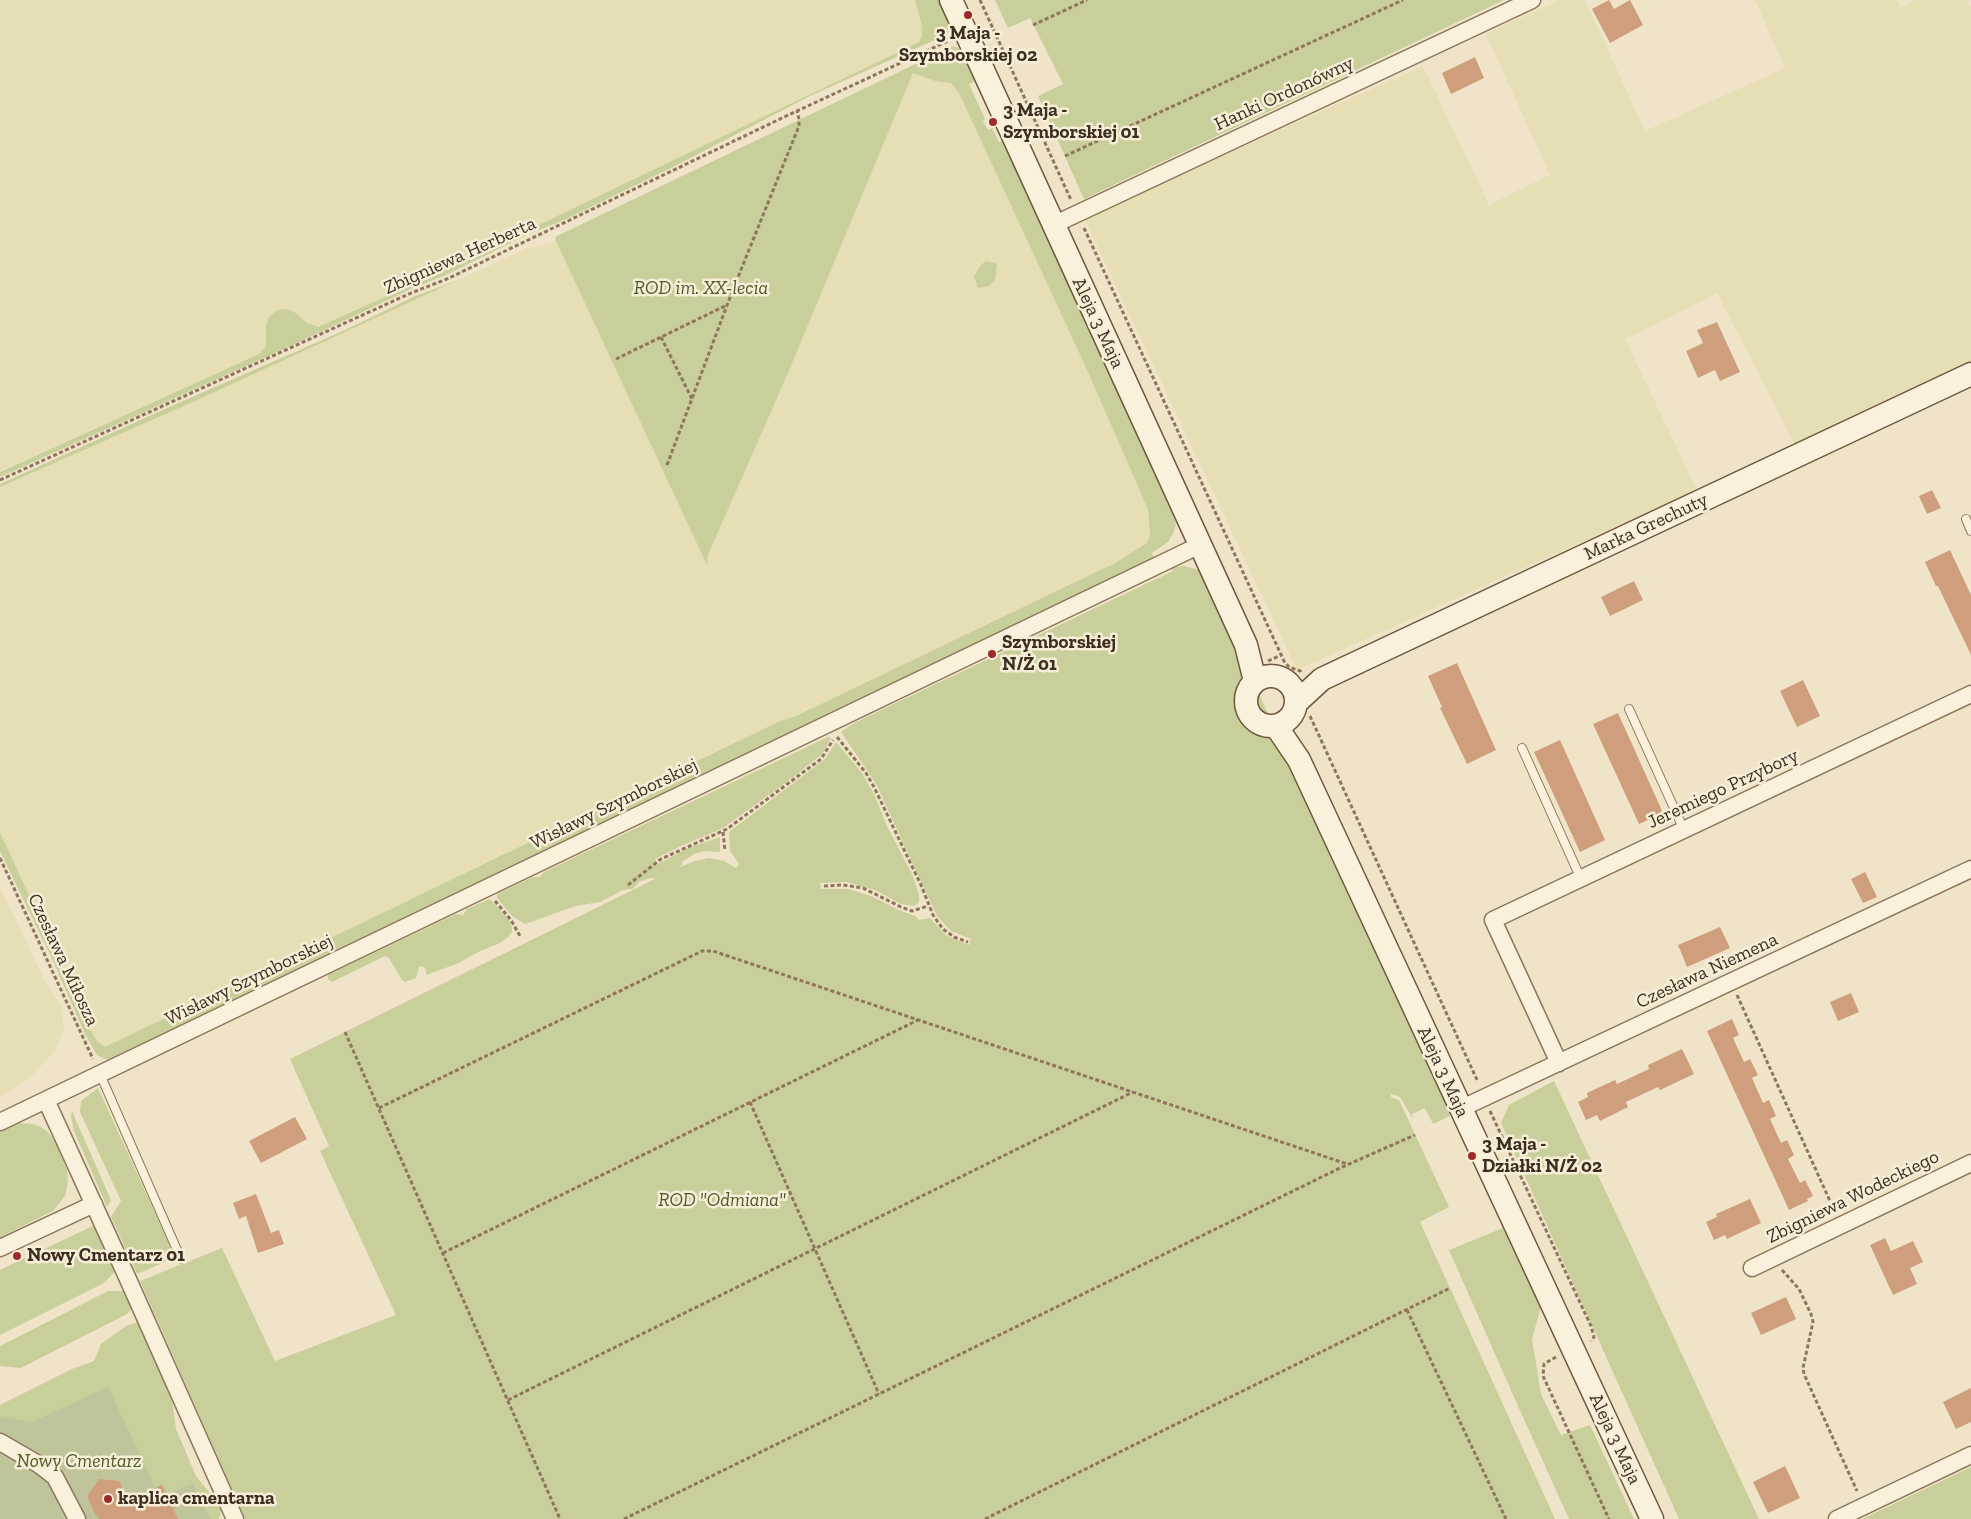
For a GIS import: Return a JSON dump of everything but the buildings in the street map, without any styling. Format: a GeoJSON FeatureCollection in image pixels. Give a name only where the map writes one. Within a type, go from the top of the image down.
{"type":"FeatureCollection","features":[{"type":"Feature","properties":{"kind":"street","name":"Aleja 3 Maja"},"geometry":{"type":"LineString","coordinates":[[951,0],[1246,646],[1276,674]]}},
{"type":"Feature","properties":{"kind":"street","name":"Hanki Ordonówny"},"geometry":{"type":"LineString","coordinates":[[1053,225],[1532,0]]}},
{"type":"Feature","properties":{"kind":"street","name":"Marka Grechuty"},"geometry":{"type":"LineString","coordinates":[[1293,714],[1322,679],[1971,374]]}},
{"type":"Feature","properties":{"kind":"street","name":"Wisławy Szymborskiej"},"geometry":{"type":"LineString","coordinates":[[0,1122],[487,888],[833,729],[1200,545]]}},
{"type":"Feature","properties":{"kind":"street","name":"Marka Grechuty"},"geometry":{"type":"LineString","coordinates":[[1276,674],[1322,679]]}},
{"type":"Feature","properties":{"kind":"street"},"geometry":{"type":"LineString","coordinates":[[1276,674],[1292,686],[1296,694],[1293,714],[1268,726],[1259,724],[1248,712],[1246,695],[1249,688],[1276,674]]}},
{"type":"Feature","properties":{"kind":"street","name":"Jeremiego Przybory"},"geometry":{"type":"LineString","coordinates":[[1559,1063],[1493,920],[1971,694]]}},
{"type":"Feature","properties":{"kind":"street","name":"Aleja 3 Maja"},"geometry":{"type":"LineString","coordinates":[[1293,714],[1299,760],[1652,1519]]}},
{"type":"Feature","properties":{"kind":"street","name":"Czesława Niemena"},"geometry":{"type":"LineString","coordinates":[[1460,1109],[1971,869]]}},
{"type":"Feature","properties":{"kind":"street"},"geometry":{"type":"LineString","coordinates":[[46,1100],[235,1519]]}},
{"type":"Feature","properties":{"kind":"street","name":"Zbigniewa Wodeckiego"},"geometry":{"type":"LineString","coordinates":[[1752,1268],[1971,1162]]}},
{"type":"Feature","properties":{"kind":"street"},"geometry":{"type":"LineString","coordinates":[[0,1248],[94,1204]]}},
{"type":"Feature","properties":{"kind":"street"},"geometry":{"type":"LineString","coordinates":[[0,1442],[38,1464],[56,1478],[77,1519]]}},
{"type":"Feature","properties":{"kind":"street"},"geometry":{"type":"LineString","coordinates":[[1837,1519],[1971,1455]]}},
{"type":"Feature","properties":{"kind":"lane"},"geometry":{"type":"LineString","coordinates":[[1966,519],[1971,531]]}},
{"type":"Feature","properties":{"kind":"lane"},"geometry":{"type":"LineString","coordinates":[[1629,709],[1684,830]]}},
{"type":"Feature","properties":{"kind":"lane"},"geometry":{"type":"LineString","coordinates":[[1522,748],[1581,879]]}},
{"type":"Feature","properties":{"kind":"lane"},"geometry":{"type":"LineString","coordinates":[[100,1074],[181,1259]]}},
{"type":"Feature","properties":{"kind":"path"},"geometry":{"type":"LineString","coordinates":[[980,0],[1075,207]]}},
{"type":"Feature","properties":{"kind":"path"},"geometry":{"type":"LineString","coordinates":[[1033,25],[1087,0]]}},
{"type":"Feature","properties":{"kind":"path"},"geometry":{"type":"LineString","coordinates":[[1065,156],[1403,0]]}},
{"type":"Feature","properties":{"kind":"path","name":"Zbigniewa Herberta"},"geometry":{"type":"LineString","coordinates":[[0,480],[411,293],[447,279],[797,111],[929,50]]}},
{"type":"Feature","properties":{"kind":"path"},"geometry":{"type":"LineString","coordinates":[[667,465],[799,126],[797,111]]}},
{"type":"Feature","properties":{"kind":"path"},"geometry":{"type":"LineString","coordinates":[[1084,227],[1281,655],[1289,667],[1276,674]]}},
{"type":"Feature","properties":{"kind":"path"},"geometry":{"type":"LineString","coordinates":[[616,359],[728,305]]}},
{"type":"Feature","properties":{"kind":"path"},"geometry":{"type":"LineString","coordinates":[[661,337],[692,400]]}},
{"type":"Feature","properties":{"kind":"path"},"geometry":{"type":"LineString","coordinates":[[1276,674],[1281,655]]}},
{"type":"Feature","properties":{"kind":"path"},"geometry":{"type":"LineString","coordinates":[[1293,714],[1310,716],[1463,1047],[1480,1088]]}},
{"type":"Feature","properties":{"kind":"path"},"geometry":{"type":"LineString","coordinates":[[628,885],[660,859],[723,832],[821,759],[833,729]]}},
{"type":"Feature","properties":{"kind":"path"},"geometry":{"type":"LineString","coordinates":[[833,729],[874,787],[921,885],[928,906],[943,929],[954,937],[968,942]]}},
{"type":"Feature","properties":{"kind":"path"},"geometry":{"type":"LineString","coordinates":[[723,832],[725,851]]}},
{"type":"Feature","properties":{"kind":"path","name":"Czesława Miłosza"},"geometry":{"type":"LineString","coordinates":[[0,858],[100,1074]]}},
{"type":"Feature","properties":{"kind":"path"},"geometry":{"type":"LineString","coordinates":[[824,886],[843,885],[863,888],[901,908],[912,911],[928,906]]}},
{"type":"Feature","properties":{"kind":"path"},"geometry":{"type":"LineString","coordinates":[[487,888],[511,920],[520,936]]}},
{"type":"Feature","properties":{"kind":"path"},"geometry":{"type":"LineString","coordinates":[[379,1108],[702,951],[713,951],[1348,1164]]}},
{"type":"Feature","properties":{"kind":"path"},"geometry":{"type":"LineString","coordinates":[[1731,982],[1840,1225]]}},
{"type":"Feature","properties":{"kind":"path"},"geometry":{"type":"LineString","coordinates":[[443,1253],[918,1020]]}},
{"type":"Feature","properties":{"kind":"path"},"geometry":{"type":"LineString","coordinates":[[345,1032],[560,1519]]}},
{"type":"Feature","properties":{"kind":"path"},"geometry":{"type":"LineString","coordinates":[[508,1400],[1134,1092]]}},
{"type":"Feature","properties":{"kind":"path"},"geometry":{"type":"LineString","coordinates":[[750,1102],[879,1394]]}},
{"type":"Feature","properties":{"kind":"path"},"geometry":{"type":"LineString","coordinates":[[1487,1104],[1594,1334],[1593,1339]]}},
{"type":"Feature","properties":{"kind":"path"},"geometry":{"type":"LineString","coordinates":[[624,1519],[1348,1164],[1415,1135]]}},
{"type":"Feature","properties":{"kind":"path"},"geometry":{"type":"LineString","coordinates":[[1771,1259],[1799,1288],[1808,1307],[1813,1322],[1803,1368],[1804,1374],[1864,1505]]}},
{"type":"Feature","properties":{"kind":"path"},"geometry":{"type":"LineString","coordinates":[[985,1519],[1450,1288]]}},
{"type":"Feature","properties":{"kind":"path"},"geometry":{"type":"LineString","coordinates":[[1407,1310],[1506,1519]]}},
{"type":"Feature","properties":{"kind":"path"},"geometry":{"type":"LineString","coordinates":[[1548,1361],[1542,1367],[1543,1376],[1609,1519]]}},
{"type":"Feature","properties":{"kind":"shaded area"},"geometry":{"type":"Polygon","coordinates":[[[0,0],[915,0],[921,22],[922,36],[919,42],[779,110],[443,271],[318,327],[307,323],[296,313],[287,309],[269,317],[266,326],[266,346],[259,354],[0,471],[0,0]]]}},
{"type":"Feature","properties":{"kind":"shaded area"},"geometry":{"type":"Polygon","coordinates":[[[1559,0],[1585,0],[1645,131],[1785,68],[1755,0],[1897,0],[1901,7],[1916,0],[1967,0],[1971,8],[1971,368],[1797,449],[1717,293],[1625,339],[1697,490],[1297,670],[1084,218],[1423,66],[1489,205],[1550,175],[1486,34],[1559,0]]]}},
{"type":"Feature","properties":{"kind":"shaded area"},"geometry":{"type":"Polygon","coordinates":[[[913,73],[935,81],[952,83],[959,93],[1088,372],[1140,491],[1148,510],[1150,535],[1147,543],[1115,563],[796,716],[780,721],[112,1044],[105,1047],[101,1046],[92,1033],[0,832],[0,487],[193,402],[523,250],[556,241],[707,563],[708,555],[788,373],[913,73]],[[996,264],[974,276],[978,288],[995,279],[996,264]]]}},
{"type":"Feature","properties":{"kind":"shaded area"},"geometry":{"type":"Polygon","coordinates":[[[0,888],[43,977],[62,1009],[64,1028],[56,1049],[30,1078],[0,1097],[0,888]]]}},
{"type":"Feature","properties":{"kind":"green space"},"geometry":{"type":"Polygon","coordinates":[[[915,0],[941,0],[951,22],[950,29],[946,35],[810,96],[673,167],[564,220],[527,235],[446,275],[411,289],[297,343],[0,477],[0,472],[259,354],[266,346],[266,326],[269,317],[277,310],[287,309],[296,313],[307,323],[318,327],[443,271],[919,42],[922,36],[921,22],[915,0]]]}},
{"type":"Feature","properties":{"kind":"green space"},"geometry":{"type":"Polygon","coordinates":[[[995,0],[1504,0],[1084,199],[1038,96],[1063,84],[1030,18],[1008,28],[995,0]]]}},
{"type":"Feature","properties":{"kind":"green space","name":"ROD im. XX-lecia"},"geometry":{"type":"Polygon","coordinates":[[[953,46],[964,50],[978,80],[969,84],[985,119],[983,121],[988,130],[992,128],[999,142],[1005,140],[1169,498],[1166,500],[1176,523],[1174,532],[1168,542],[1152,553],[1154,558],[109,1060],[97,1055],[85,1034],[52,959],[0,851],[0,832],[92,1033],[98,1042],[105,1047],[780,721],[796,716],[1115,563],[1147,543],[1150,535],[1148,510],[1140,491],[1088,372],[959,93],[951,83],[935,81],[913,73],[788,373],[708,555],[707,565],[556,241],[555,237],[953,46]]]}},
{"type":"Feature","properties":{"kind":"green space"},"geometry":{"type":"Polygon","coordinates":[[[986,261],[997,264],[995,280],[989,286],[978,288],[974,276],[986,261]]]}},
{"type":"Feature","properties":{"kind":"green space"},"geometry":{"type":"Polygon","coordinates":[[[458,280],[193,402],[0,487],[0,484],[158,412],[345,330],[413,297],[458,280]]]}},
{"type":"Feature","properties":{"kind":"green space","name":"ROD \"Odmiana\""},"geometry":{"type":"Polygon","coordinates":[[[1184,566],[1199,570],[1203,574],[1454,1112],[1433,1124],[1425,1108],[1412,1114],[1413,1119],[1400,1097],[1391,1094],[1391,1097],[1399,1100],[1449,1207],[1420,1222],[1555,1519],[245,1519],[140,1281],[222,1248],[275,1361],[396,1315],[320,1151],[329,1146],[290,1059],[655,879],[651,878],[639,882],[633,889],[623,890],[600,902],[576,906],[525,924],[512,916],[497,898],[497,894],[533,877],[540,877],[544,872],[828,737],[831,737],[821,755],[788,781],[723,828],[655,859],[658,864],[688,848],[720,837],[720,852],[705,851],[694,854],[682,862],[682,865],[678,868],[709,858],[724,861],[736,868],[739,864],[730,851],[729,832],[825,759],[836,742],[862,773],[874,794],[887,826],[912,874],[919,894],[919,902],[915,906],[901,904],[875,890],[846,882],[820,883],[821,889],[848,889],[871,896],[915,916],[919,920],[930,918],[947,936],[969,945],[971,939],[951,931],[937,916],[876,784],[841,732],[854,723],[1173,571],[1172,568],[1184,566]]]}},
{"type":"Feature","properties":{"kind":"green space"},"geometry":{"type":"Polygon","coordinates":[[[490,899],[509,920],[512,927],[512,932],[500,943],[478,952],[459,963],[426,975],[426,969],[422,966],[419,967],[416,978],[405,982],[389,958],[385,956],[332,982],[328,979],[328,975],[456,914],[463,915],[467,909],[490,899]]]}},
{"type":"Feature","properties":{"kind":"green space"},"geometry":{"type":"Polygon","coordinates":[[[1554,1081],[1759,1519],[1679,1519],[1501,1123],[1509,1105],[1554,1081]]]}},
{"type":"Feature","properties":{"kind":"green space"},"geometry":{"type":"Polygon","coordinates":[[[98,1088],[169,1243],[171,1252],[169,1259],[165,1262],[137,1274],[111,1217],[121,1201],[80,1112],[81,1101],[98,1088]]]}},
{"type":"Feature","properties":{"kind":"green space"},"geometry":{"type":"Polygon","coordinates":[[[72,1111],[111,1200],[107,1207],[74,1131],[71,1117],[72,1111]]]}},
{"type":"Feature","properties":{"kind":"green space"},"geometry":{"type":"Polygon","coordinates":[[[15,1123],[33,1124],[49,1133],[55,1141],[67,1170],[68,1183],[65,1196],[53,1211],[0,1237],[0,1129],[15,1123]]]}},
{"type":"Feature","properties":{"kind":"green space"},"geometry":{"type":"Polygon","coordinates":[[[97,1224],[117,1269],[104,1283],[0,1335],[0,1270],[97,1224]]]}},
{"type":"Feature","properties":{"kind":"green space"},"geometry":{"type":"Polygon","coordinates":[[[1503,1228],[1541,1307],[1532,1339],[1541,1394],[1561,1435],[1590,1425],[1634,1519],[1569,1519],[1518,1406],[1449,1250],[1503,1228]]]}},
{"type":"Feature","properties":{"kind":"green space"},"geometry":{"type":"Polygon","coordinates":[[[125,1288],[133,1307],[127,1314],[21,1368],[0,1366],[0,1346],[108,1291],[122,1291],[125,1288]]]}},
{"type":"Feature","properties":{"kind":"green space"},"geometry":{"type":"Polygon","coordinates":[[[139,1322],[171,1391],[176,1429],[196,1476],[222,1508],[219,1519],[206,1519],[154,1485],[0,1432],[0,1405],[72,1369],[94,1361],[101,1344],[126,1326],[139,1322]]]}},
{"type":"Feature","properties":{"kind":"green space","name":"Nowy Cmentarz"},"geometry":{"type":"Polygon","coordinates":[[[108,1387],[155,1487],[163,1484],[168,1494],[193,1483],[210,1519],[0,1519],[0,1416],[32,1422],[108,1387]]]}},
{"type":"Feature","properties":{"kind":"green space"},"geometry":{"type":"Polygon","coordinates":[[[1971,1467],[1971,1519],[1862,1519],[1971,1467]]]}},
{"type":"Feature","properties":{"kind":"place","name":"3 Maja - Szymborskiej 02"},"geometry":{"type":"Point","coordinates":[968,15]}},
{"type":"Feature","properties":{"kind":"place","name":"3 Maja - Szymborskiej 01"},"geometry":{"type":"Point","coordinates":[993,122]}},
{"type":"Feature","properties":{"kind":"place","name":"Szymborskiej N/Ż 01"},"geometry":{"type":"Point","coordinates":[992,654]}},
{"type":"Feature","properties":{"kind":"place","name":"3 Maja - Działki N/Ż 02"},"geometry":{"type":"Point","coordinates":[1472,1156]}},
{"type":"Feature","properties":{"kind":"place","name":"Nowy Cmentarz 01"},"geometry":{"type":"Point","coordinates":[17,1256]}},
{"type":"Feature","properties":{"kind":"place","name":"kaplica cmentarna"},"geometry":{"type":"Point","coordinates":[108,1499]}}]}
